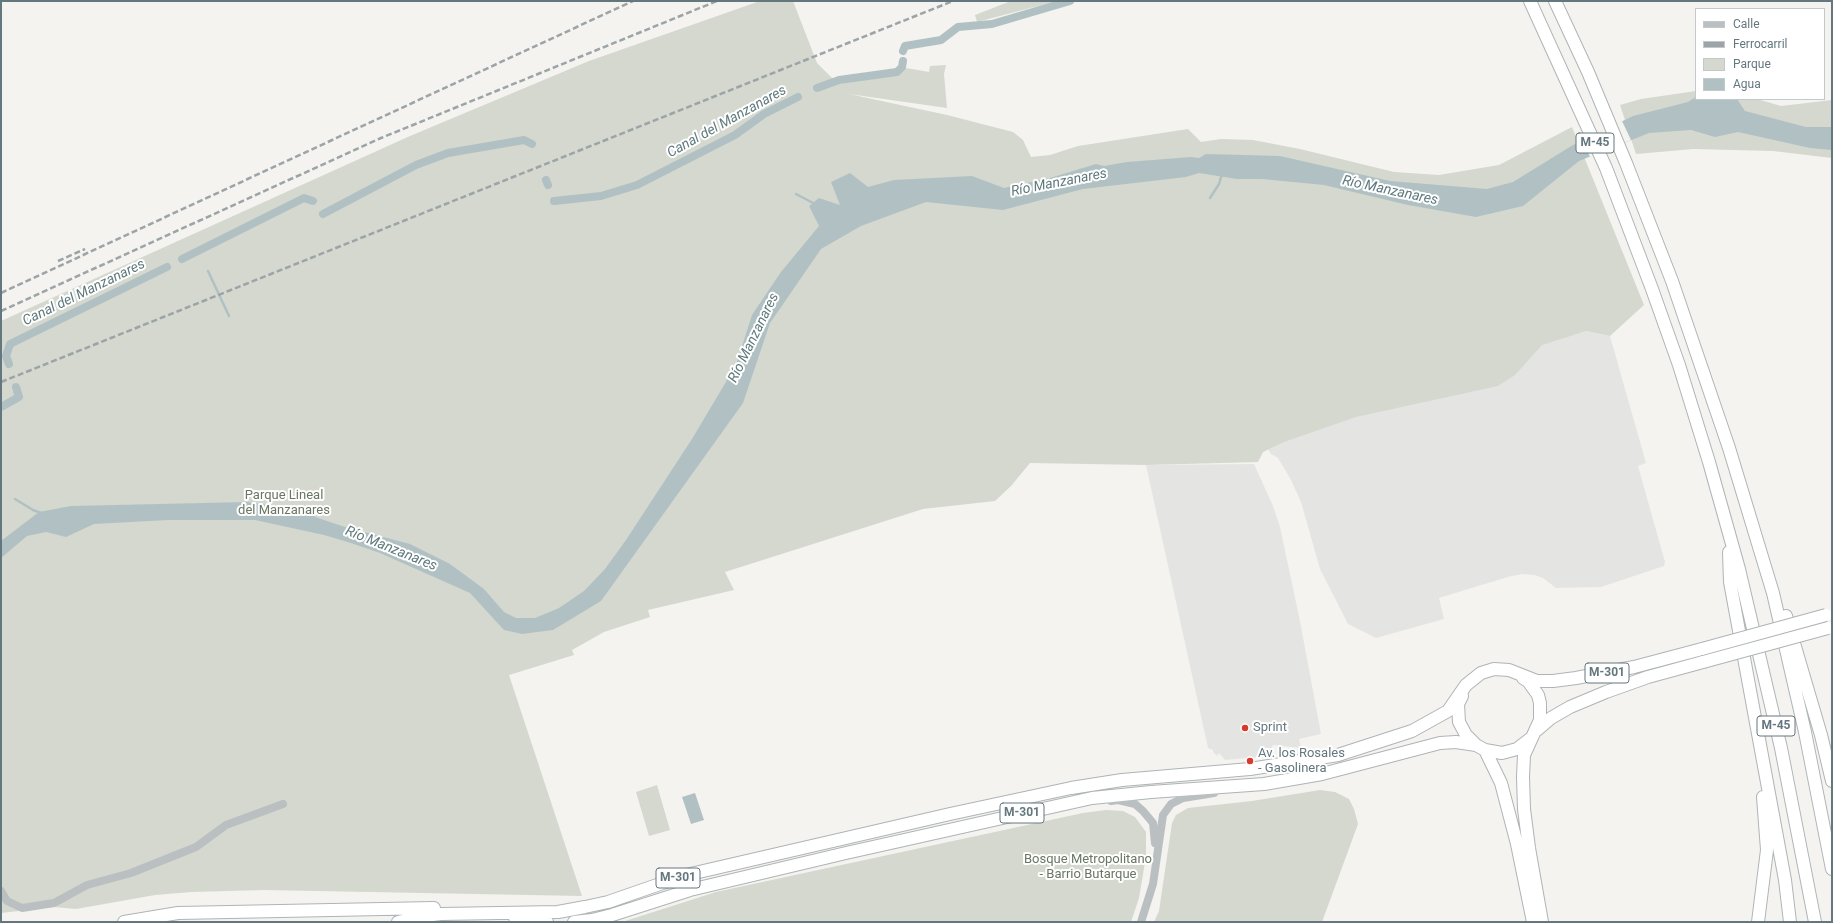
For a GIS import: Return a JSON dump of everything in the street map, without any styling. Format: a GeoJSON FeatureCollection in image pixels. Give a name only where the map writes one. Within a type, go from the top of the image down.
{"type":"FeatureCollection","features":[{"type":"Feature","properties":{"kind":"highway","name":"M-45"},"geometry":{"type":"LineString","coordinates":[[1530,1],[1606,168],[1682,372],[1739,569],[1781,748],[1814,922]]}},
{"type":"Feature","properties":{"kind":"highway","name":"M-45"},"geometry":{"type":"LineString","coordinates":[[1555,1],[1588,72],[1626,163],[1672,281],[1729,448],[1773,593],[1804,732],[1832,869]]}},
{"type":"Feature","properties":{"kind":"highway"},"geometry":{"type":"LineString","coordinates":[[1728,533],[1730,582],[1785,880],[1790,922]]}},
{"type":"Feature","properties":{"kind":"highway"},"geometry":{"type":"LineString","coordinates":[[1773,593],[1782,601],[1821,735],[1832,781]]}},
{"type":"Feature","properties":{"kind":"highway","name":"M-301"},"geometry":{"type":"LineString","coordinates":[[398,922],[441,914],[558,912],[608,902],[686,875],[950,814],[1078,787],[1122,780],[1250,769],[1338,755],[1412,731],[1448,711],[1466,686],[1481,673],[1494,670],[1511,671],[1537,681],[1576,678],[1634,667],[1829,614]]}},
{"type":"Feature","properties":{"kind":"highway","name":"M-301"},"geometry":{"type":"LineString","coordinates":[[574,922],[612,916],[690,890],[1092,798],[1264,784],[1322,774],[1440,743],[1456,742],[1502,753],[1517,749],[1551,718],[1570,707],[1606,692],[1648,677],[1830,628]]}},
{"type":"Feature","properties":{"kind":"highway"},"geometry":{"type":"LineString","coordinates":[[1745,667],[1748,713],[1763,802],[1767,850],[1764,885],[1758,922]]}},
{"type":"Feature","properties":{"kind":"highway","name":"M-301"},"geometry":{"type":"LineString","coordinates":[[1511,671],[1528,681],[1538,694],[1540,703],[1540,720],[1524,755],[1524,809],[1529,848],[1542,918]]}},
{"type":"Feature","properties":{"kind":"highway","name":"M-301"},"geometry":{"type":"LineString","coordinates":[[1466,686],[1458,704],[1459,722],[1466,735],[1481,748],[1501,783],[1517,844],[1533,922]]}},
{"type":"Feature","properties":{"kind":"highway"},"geometry":{"type":"LineString","coordinates":[[1755,922],[1764,885]]}},
{"type":"Feature","properties":{"kind":"highway"},"geometry":{"type":"LineString","coordinates":[[124,922],[178,913],[474,907],[585,907]]}},
{"type":"Feature","properties":{"kind":"highway","name":"M-301"},"geometry":{"type":"LineString","coordinates":[[480,913],[547,922]]}},
{"type":"Feature","properties":{"kind":"street"},"geometry":{"type":"LineString","coordinates":[[1141,922],[1153,884],[1163,815],[1171,804],[1184,798],[1264,784]]}},
{"type":"Feature","properties":{"kind":"street"},"geometry":{"type":"LineString","coordinates":[[1018,814],[1118,800],[1135,804],[1153,823],[1156,859]]}},
{"type":"Feature","properties":{"kind":"street"},"geometry":{"type":"LineString","coordinates":[[1,891],[7,901],[22,908],[54,903],[87,885],[131,873],[196,847],[226,825],[283,804]]}},
{"type":"Feature","properties":{"kind":"shaded area"},"geometry":{"type":"Polygon","coordinates":[[[1586,331],[1610,336],[1646,463],[1638,466],[1665,562],[1664,566],[1601,587],[1556,588],[1543,578],[1534,575],[1522,574],[1508,577],[1439,598],[1444,619],[1376,638],[1348,624],[1320,569],[1301,502],[1291,480],[1278,458],[1271,454],[1267,447],[1541,340],[1586,331]]]}},
{"type":"Feature","properties":{"kind":"shaded area"},"geometry":{"type":"Polygon","coordinates":[[[1254,464],[1273,506],[1280,527],[1300,621],[1321,734],[1299,739],[1301,748],[1273,745],[1268,756],[1225,760],[1219,753],[1217,756],[1213,750],[1208,748],[1146,465],[1254,464]]]}},
{"type":"Feature","properties":{"kind":"green space","name":"Parque Lineal del Manzanares"},"geometry":{"type":"Polygon","coordinates":[[[760,1],[793,1],[817,63],[838,84],[898,75],[906,68],[929,72],[930,66],[946,65],[944,74],[947,108],[849,94],[947,115],[1013,132],[1023,140],[1031,157],[1050,155],[1078,146],[1188,129],[1201,142],[1221,139],[1253,140],[1300,149],[1394,172],[1439,175],[1499,165],[1572,127],[1644,305],[1610,336],[1586,331],[1542,345],[1515,375],[1498,386],[1356,417],[1284,442],[1263,452],[1258,462],[1146,465],[1030,463],[1011,486],[995,501],[923,509],[725,572],[734,590],[648,610],[650,617],[604,632],[572,650],[574,655],[509,675],[582,896],[264,890],[191,892],[155,895],[76,909],[54,907],[1,913],[1,321],[410,136],[589,61],[760,1]]]}},
{"type":"Feature","properties":{"kind":"green space"},"geometry":{"type":"Polygon","coordinates":[[[1011,1],[1057,1],[977,22],[975,15],[1011,1]]]}},
{"type":"Feature","properties":{"kind":"green space"},"geometry":{"type":"Polygon","coordinates":[[[1695,91],[1695,100],[1760,100],[1781,106],[1832,100],[1832,158],[1773,151],[1693,149],[1636,154],[1620,105],[1641,99],[1695,91]]]}},
{"type":"Feature","properties":{"kind":"green space"},"geometry":{"type":"Polygon","coordinates":[[[657,785],[670,830],[649,836],[636,792],[657,785]]]}},
{"type":"Feature","properties":{"kind":"green space","name":"Bosque Metropolitano - Barrio Butarque"},"geometry":{"type":"Polygon","coordinates":[[[1320,790],[1335,792],[1349,799],[1354,809],[1358,824],[1322,922],[1154,922],[1159,911],[1172,823],[1176,815],[1188,808],[1252,801],[1320,790]]]}},
{"type":"Feature","properties":{"kind":"green space","name":"Bosque Metropolitano - Barrio Butarque"},"geometry":{"type":"Polygon","coordinates":[[[1106,810],[1123,811],[1135,817],[1146,832],[1146,856],[1139,898],[1131,922],[622,922],[716,892],[1083,813],[1106,810]]]}},
{"type":"Feature","properties":{"kind":"water","name":"Río Manzanares"},"geometry":{"type":"Polygon","coordinates":[[[1695,98],[1695,100],[1738,100],[1745,111],[1806,127],[1832,127],[1832,150],[1810,148],[1738,132],[1715,137],[1691,130],[1649,133],[1579,161],[1523,206],[1476,217],[1408,205],[1324,185],[1262,179],[1237,179],[1199,173],[1186,177],[1083,189],[1003,210],[926,202],[861,226],[821,249],[770,323],[743,403],[601,601],[553,630],[522,634],[504,630],[470,593],[380,553],[324,535],[255,520],[168,520],[94,524],[66,537],[46,532],[27,536],[1,558],[1,541],[39,512],[71,506],[247,502],[300,509],[318,518],[345,527],[410,544],[450,564],[484,589],[504,612],[516,618],[535,618],[559,608],[584,591],[605,569],[626,540],[692,439],[736,365],[752,315],[781,272],[819,226],[809,206],[819,198],[840,205],[831,182],[850,173],[868,187],[894,180],[972,176],[1004,188],[1050,178],[1096,164],[1104,166],[1127,162],[1191,157],[1199,158],[1206,154],[1280,156],[1390,181],[1487,189],[1513,182],[1573,145],[1633,116],[1688,102],[1695,98]]]}},
{"type":"Feature","properties":{"kind":"water"},"geometry":{"type":"Polygon","coordinates":[[[695,793],[704,820],[691,824],[682,797],[695,793]]]}},
{"type":"Feature","properties":{"kind":"pier"},"geometry":{"type":"Polygon","coordinates":[[[1622,121],[1631,140],[1590,157],[1583,140],[1622,121]]]}},
{"type":"Feature","properties":{"kind":"waterway","name":"Canal del Manzanares"},"geometry":{"type":"LineString","coordinates":[[903,51],[905,46],[941,40],[958,27],[992,24],[1070,1]]}},
{"type":"Feature","properties":{"kind":"waterway","name":"Canal del Manzanares"},"geometry":{"type":"LineString","coordinates":[[817,88],[839,80],[897,72],[902,67],[903,61]]}},
{"type":"Feature","properties":{"kind":"waterway","name":"Canal del Manzanares"},"geometry":{"type":"LineString","coordinates":[[554,201],[601,196],[637,185],[735,135],[764,114],[798,97]]}},
{"type":"Feature","properties":{"kind":"waterway","name":"Canal del Manzanares"},"geometry":{"type":"LineString","coordinates":[[323,214],[416,165],[448,153],[524,140],[532,144]]}},
{"type":"Feature","properties":{"kind":"waterway"},"geometry":{"type":"LineString","coordinates":[[1210,198],[1219,184],[1222,174]]}},
{"type":"Feature","properties":{"kind":"waterway","name":"Canal del Manzanares"},"geometry":{"type":"LineString","coordinates":[[546,180],[548,185]]}},
{"type":"Feature","properties":{"kind":"waterway"},"geometry":{"type":"LineString","coordinates":[[796,194],[815,204]]}},
{"type":"Feature","properties":{"kind":"waterway","name":"Canal del Manzanares"},"geometry":{"type":"LineString","coordinates":[[182,259],[304,198],[313,201]]}},
{"type":"Feature","properties":{"kind":"waterway","name":"Canal del Manzanares"},"geometry":{"type":"LineString","coordinates":[[9,364],[6,356],[10,344],[167,267]]}},
{"type":"Feature","properties":{"kind":"waterway"},"geometry":{"type":"LineString","coordinates":[[208,271],[229,316]]}},
{"type":"Feature","properties":{"kind":"waterway","name":"Canal del Manzanares"},"geometry":{"type":"LineString","coordinates":[[1,407],[19,397],[16,387]]}},
{"type":"Feature","properties":{"kind":"waterway"},"geometry":{"type":"LineString","coordinates":[[15,499],[41,513]]}},
{"type":"Feature","properties":{"kind":"railway"},"geometry":{"type":"LineString","coordinates":[[1,293],[633,1]]}},
{"type":"Feature","properties":{"kind":"railway"},"geometry":{"type":"LineString","coordinates":[[1,311],[381,138],[717,1]]}},
{"type":"Feature","properties":{"kind":"railway"},"geometry":{"type":"LineString","coordinates":[[1,382],[953,1]]}},
{"type":"Feature","properties":{"kind":"railway"},"geometry":{"type":"LineString","coordinates":[[58,261],[85,249]]}},
{"type":"Feature","properties":{"kind":"place","name":"Sprint"},"geometry":{"type":"Point","coordinates":[1245,728]}},
{"type":"Feature","properties":{"kind":"place","name":"Av. los Rosales - Gasolinera"},"geometry":{"type":"Point","coordinates":[1250,761]}}]}
